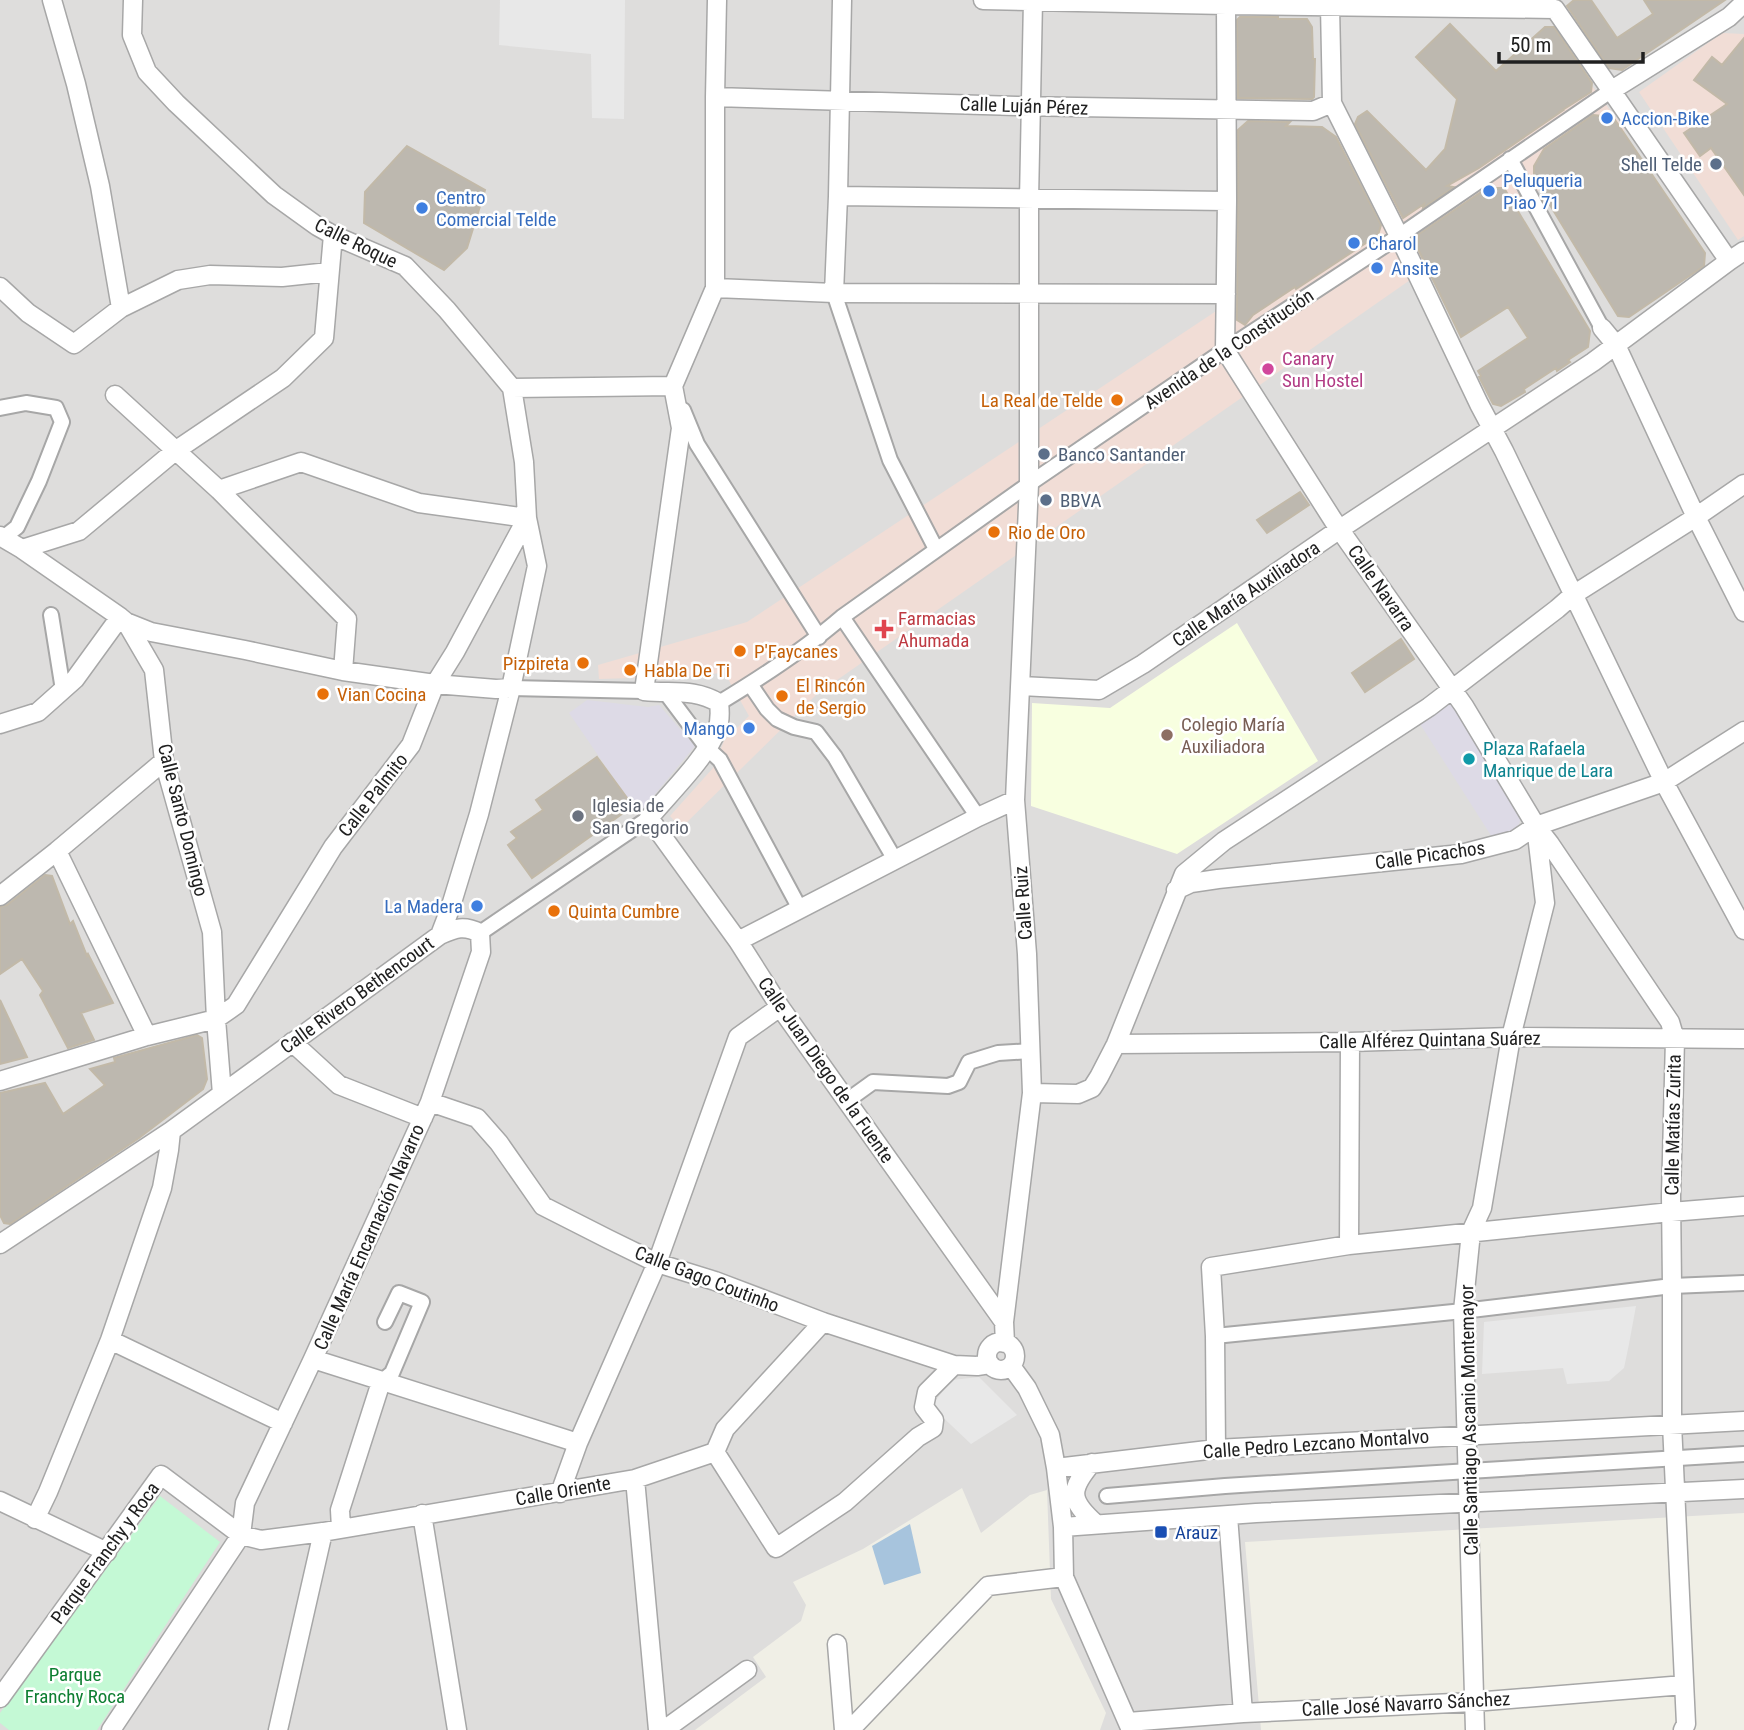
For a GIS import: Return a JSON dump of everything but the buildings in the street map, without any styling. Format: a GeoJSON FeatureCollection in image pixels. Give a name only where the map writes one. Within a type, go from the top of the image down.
{"type":"FeatureCollection","features":[{"type":"Feature","properties":{"kind":"street"},"geometry":{"type":"LineString","coordinates":[[51,0],[76,84],[100,186],[121,308]]}},
{"type":"Feature","properties":{"kind":"street","name":"Calle Roque"},"geometry":{"type":"LineString","coordinates":[[133,0],[132,35],[147,72],[176,103],[274,195],[317,226],[405,266],[447,310],[512,388]]}},
{"type":"Feature","properties":{"kind":"street"},"geometry":{"type":"LineString","coordinates":[[644,691],[681,428],[673,386],[715,288],[717,0]]}},
{"type":"Feature","properties":{"kind":"street"},"geometry":{"type":"LineString","coordinates":[[842,0],[834,293],[890,460],[936,550]]}},
{"type":"Feature","properties":{"kind":"street"},"geometry":{"type":"LineString","coordinates":[[984,0],[1330,6],[1555,4],[1612,90],[1736,256]]}},
{"type":"Feature","properties":{"kind":"street","name":"Calle Ruiz"},"geometry":{"type":"LineString","coordinates":[[1004,1322],[1032,1093],[1027,954],[1015,800],[1029,484],[1028,200],[1033,0]]}},
{"type":"Feature","properties":{"kind":"street","name":"Avenida de la Constitución"},"geometry":{"type":"LineString","coordinates":[[720,706],[1029,484],[1612,90],[1729,17],[1744,4]]}},
{"type":"Feature","properties":{"kind":"street"},"geometry":{"type":"LineString","coordinates":[[1225,350],[1226,5]]}},
{"type":"Feature","properties":{"kind":"street"},"geometry":{"type":"LineString","coordinates":[[1330,6],[1332,103],[1664,782],[1744,930]]}},
{"type":"Feature","properties":{"kind":"street","name":"Calle Luján Pérez"},"geometry":{"type":"LineString","coordinates":[[715,97],[1030,107],[1313,111],[1332,103]]}},
{"type":"Feature","properties":{"kind":"street"},"geometry":{"type":"LineString","coordinates":[[1510,159],[1602,328],[1616,345],[1696,517],[1744,612]]}},
{"type":"Feature","properties":{"kind":"street"},"geometry":{"type":"LineString","coordinates":[[838,196],[1227,201]]}},
{"type":"Feature","properties":{"kind":"street"},"geometry":{"type":"LineString","coordinates":[[22,549],[79,531],[175,451],[284,378],[324,338],[333,235]]}},
{"type":"Feature","properties":{"kind":"street","name":"Calle María Auxiliadora"},"geometry":{"type":"LineString","coordinates":[[1021,686],[1098,690],[1143,664],[1340,529],[1593,362],[1736,256]]}},
{"type":"Feature","properties":{"kind":"street"},"geometry":{"type":"LineString","coordinates":[[2,293],[74,344],[121,308],[178,280],[211,275],[282,276],[329,272]]}},
{"type":"Feature","properties":{"kind":"street"},"geometry":{"type":"LineString","coordinates":[[715,288],[834,293],[1226,294]]}},
{"type":"Feature","properties":{"kind":"street","name":"Calle Navarra"},"geometry":{"type":"LineString","coordinates":[[1225,350],[1340,529],[1452,689],[1536,826]]}},
{"type":"Feature","properties":{"kind":"street"},"geometry":{"type":"LineString","coordinates":[[440,935],[479,814],[511,688],[537,566],[527,518],[524,462],[512,388],[673,386]]}},
{"type":"Feature","properties":{"kind":"street"},"geometry":{"type":"LineString","coordinates":[[673,386],[697,444],[819,637]]}},
{"type":"Feature","properties":{"kind":"street"},"geometry":{"type":"LineString","coordinates":[[115,395],[219,490],[347,619],[343,671]]}},
{"type":"Feature","properties":{"kind":"street"},"geometry":{"type":"LineString","coordinates":[[0,408],[26,403],[56,408],[62,422],[39,481],[17,527],[1,540]]}},
{"type":"Feature","properties":{"kind":"street"},"geometry":{"type":"LineString","coordinates":[[219,490],[301,462],[419,503],[527,518]]}},
{"type":"Feature","properties":{"kind":"street"},"geometry":{"type":"LineString","coordinates":[[1032,1093],[1077,1094],[1092,1088],[1100,1077],[1116,1044],[1184,874],[1224,841],[1429,706],[1573,595],[1744,484]]}},
{"type":"Feature","properties":{"kind":"street","name":"Calle Palmito"},"geometry":{"type":"LineString","coordinates":[[216,1019],[236,1005],[332,847],[411,745],[435,684],[527,518]]}},
{"type":"Feature","properties":{"kind":"street","name":"Calle Santo Domingo"},"geometry":{"type":"LineString","coordinates":[[1,540],[22,549],[123,620],[155,670],[164,761],[212,932],[222,1094]]}},
{"type":"Feature","properties":{"kind":"street"},"geometry":{"type":"LineString","coordinates":[[51,615],[62,690]]}},
{"type":"Feature","properties":{"kind":"street"},"geometry":{"type":"LineString","coordinates":[[842,617],[978,817]]}},
{"type":"Feature","properties":{"kind":"street"},"geometry":{"type":"LineString","coordinates":[[0,724],[38,712],[75,679],[123,620],[151,632],[343,671],[435,684],[496,689],[666,693],[686,691],[706,695],[720,706],[718,727],[708,748],[649,818],[480,933]]}},
{"type":"Feature","properties":{"kind":"street"},"geometry":{"type":"LineString","coordinates":[[750,684],[777,719],[794,727],[816,732],[835,757],[891,853],[893,861]]}},
{"type":"Feature","properties":{"kind":"street"},"geometry":{"type":"LineString","coordinates":[[666,693],[720,760],[800,909]]}},
{"type":"Feature","properties":{"kind":"street","name":"Calle Picachos"},"geometry":{"type":"LineString","coordinates":[[1176,890],[1191,883],[1218,879],[1461,854],[1515,840],[1536,826],[1664,782],[1744,731]]}},
{"type":"Feature","properties":{"kind":"street"},"geometry":{"type":"LineString","coordinates":[[0,896],[164,761]]}},
{"type":"Feature","properties":{"kind":"street"},"geometry":{"type":"LineString","coordinates":[[738,941],[1015,800]]}},
{"type":"Feature","properties":{"kind":"street","name":"Calle Juan Diego de la Fuente"},"geometry":{"type":"LineString","coordinates":[[649,818],[1004,1322]]}},
{"type":"Feature","properties":{"kind":"street","name":"Calle Santiago Ascanio Montemayor"},"geometry":{"type":"LineString","coordinates":[[1475,1730],[1463,1311],[1471,1232],[1482,1208],[1511,1037],[1545,903],[1536,826]]}},
{"type":"Feature","properties":{"kind":"street","name":"Calle Matías Zurita"},"geometry":{"type":"LineString","coordinates":[[1536,826],[1670,1023],[1675,1039],[1671,1212],[1672,1424],[1686,1724],[1683,1730]]}},
{"type":"Feature","properties":{"kind":"street"},"geometry":{"type":"LineString","coordinates":[[57,851],[146,1036]]}},
{"type":"Feature","properties":{"kind":"street"},"geometry":{"type":"LineString","coordinates":[[1208,855],[1218,879]]}},
{"type":"Feature","properties":{"kind":"street","name":"Calle Rivero Bethencourt"},"geometry":{"type":"LineString","coordinates":[[1,1241],[171,1131],[440,935],[454,928],[470,928],[480,933]]}},
{"type":"Feature","properties":{"kind":"street","name":"Calle María Encarnación Navarro"},"geometry":{"type":"LineString","coordinates":[[241,1535],[245,1503],[427,1110],[481,951],[480,933]]}},
{"type":"Feature","properties":{"kind":"street"},"geometry":{"type":"LineString","coordinates":[[559,1493],[578,1443],[657,1263],[738,1037],[780,1007]]}},
{"type":"Feature","properties":{"kind":"street"},"geometry":{"type":"LineString","coordinates":[[0,1081],[146,1036],[216,1019]]}},
{"type":"Feature","properties":{"kind":"street","name":"Calle Alférez Quintana Suárez"},"geometry":{"type":"LineString","coordinates":[[1116,1044],[1350,1042],[1511,1037],[1744,1039]]}},
{"type":"Feature","properties":{"kind":"street","name":"Calle Gago Coutinho"},"geometry":{"type":"LineString","coordinates":[[292,1042],[339,1085],[427,1110],[477,1118],[499,1143],[543,1206],[657,1263],[954,1365],[990,1364]]}},
{"type":"Feature","properties":{"kind":"street"},"geometry":{"type":"LineString","coordinates":[[1349,1245],[1350,1042]]}},
{"type":"Feature","properties":{"kind":"street"},"geometry":{"type":"LineString","coordinates":[[848,1100],[873,1082],[948,1086],[959,1082],[969,1062],[998,1053],[1031,1051]]}},
{"type":"Feature","properties":{"kind":"street"},"geometry":{"type":"LineString","coordinates":[[35,1519],[110,1340],[162,1188],[171,1131]]}},
{"type":"Feature","properties":{"kind":"street"},"geometry":{"type":"LineString","coordinates":[[1216,1449],[1215,1336],[1211,1267],[1349,1245],[1744,1206]]}},
{"type":"Feature","properties":{"kind":"street"},"geometry":{"type":"LineString","coordinates":[[1215,1336],[1463,1311],[1672,1286],[1744,1283]]}},
{"type":"Feature","properties":{"kind":"street"},"geometry":{"type":"LineString","coordinates":[[341,1528],[340,1510],[381,1382],[392,1373],[422,1302],[398,1293],[385,1322]]}},
{"type":"Feature","properties":{"kind":"street"},"geometry":{"type":"LineString","coordinates":[[823,1322],[725,1430],[715,1452],[776,1548],[845,1502],[918,1437],[933,1428],[934,1419],[924,1406],[927,1392],[954,1365]]}},
{"type":"Feature","properties":{"kind":"street"},"geometry":{"type":"LineString","coordinates":[[1004,1322],[1005,1343]]}},
{"type":"Feature","properties":{"kind":"street"},"geometry":{"type":"LineString","coordinates":[[110,1340],[283,1423]]}},
{"type":"Feature","properties":{"kind":"street"},"geometry":{"type":"LineString","coordinates":[[995,1343],[1005,1343],[1012,1347],[1015,1359],[1011,1366],[997,1369],[990,1364],[989,1350],[995,1343]]}},
{"type":"Feature","properties":{"kind":"street"},"geometry":{"type":"LineString","coordinates":[[313,1359],[578,1443]]}},
{"type":"Feature","properties":{"kind":"street"},"geometry":{"type":"LineString","coordinates":[[1011,1366],[1027,1388],[1050,1435],[1063,1527],[1064,1577],[1130,1726]]}},
{"type":"Feature","properties":{"kind":"street","name":"Calle Pedro Lezcano Montalvo"},"geometry":{"type":"LineString","coordinates":[[1056,1468],[1216,1449],[1744,1421]]}},
{"type":"Feature","properties":{"kind":"street","name":"Calle Oriente"},"geometry":{"type":"LineString","coordinates":[[241,1535],[261,1541],[559,1493],[635,1479],[715,1452]]}},
{"type":"Feature","properties":{"kind":"street"},"geometry":{"type":"LineString","coordinates":[[1107,1496],[1225,1486],[1744,1454]]}},
{"type":"Feature","properties":{"kind":"street"},"geometry":{"type":"LineString","coordinates":[[1092,1463],[1080,1477],[1075,1491],[1076,1502],[1096,1524]]}},
{"type":"Feature","properties":{"kind":"street","name":"Parque Franchy y Roca"},"geometry":{"type":"LineString","coordinates":[[0,1698],[161,1475],[241,1535]]}},
{"type":"Feature","properties":{"kind":"street"},"geometry":{"type":"LineString","coordinates":[[635,1479],[657,1730]]}},
{"type":"Feature","properties":{"kind":"street"},"geometry":{"type":"LineString","coordinates":[[1063,1527],[1744,1489]]}},
{"type":"Feature","properties":{"kind":"street"},"geometry":{"type":"LineString","coordinates":[[0,1502],[107,1552]]}},
{"type":"Feature","properties":{"kind":"street"},"geometry":{"type":"LineString","coordinates":[[422,1514],[457,1730]]}},
{"type":"Feature","properties":{"kind":"street"},"geometry":{"type":"LineString","coordinates":[[1228,1516],[1242,1713]]}},
{"type":"Feature","properties":{"kind":"street"},"geometry":{"type":"LineString","coordinates":[[278,1730],[323,1532]]}},
{"type":"Feature","properties":{"kind":"street"},"geometry":{"type":"LineString","coordinates":[[110,1730],[241,1535]]}},
{"type":"Feature","properties":{"kind":"street"},"geometry":{"type":"LineString","coordinates":[[851,1729],[988,1586],[1064,1577]]}},
{"type":"Feature","properties":{"kind":"street"},"geometry":{"type":"LineString","coordinates":[[837,1644],[851,1729]]}},
{"type":"Feature","properties":{"kind":"street"},"geometry":{"type":"LineString","coordinates":[[664,1730],[747,1670]]}},
{"type":"Feature","properties":{"kind":"street","name":"Calle José Navarro Sánchez"},"geometry":{"type":"LineString","coordinates":[[1130,1726],[1242,1713],[1474,1702],[1684,1685]]}},
{"type":"Feature","properties":{"kind":"shaded area"},"geometry":{"type":"Polygon","coordinates":[[[0,0],[1744,0],[1744,1513],[1245,1542],[1261,1730],[1100,1730],[1106,1713],[1051,1599],[1047,1490],[1030,1495],[981,1533],[962,1488],[863,1549],[793,1582],[806,1605],[801,1621],[753,1657],[766,1677],[695,1730],[0,1730],[0,0]]]}},
{"type":"Feature","properties":{"kind":"shaded area"},"geometry":{"type":"Polygon","coordinates":[[[500,0],[625,0],[624,119],[592,118],[591,54],[499,45],[500,0]]]}},
{"type":"Feature","properties":{"kind":"shaded area","name":"Shell Telde"},"geometry":{"type":"Polygon","coordinates":[[[1722,33],[1744,34],[1744,236],[1738,240],[1639,92],[1722,33]]]}},
{"type":"Feature","properties":{"kind":"shaded area"},"geometry":{"type":"Polygon","coordinates":[[[1580,70],[1625,130],[817,694],[681,828],[670,816],[713,768],[724,741],[749,716],[724,672],[703,676],[599,679],[598,665],[747,622],[1580,70]]]}},
{"type":"Feature","properties":{"kind":"shaded area","name":"Colegio María Auxiliadora"},"geometry":{"type":"Polygon","coordinates":[[[1237,623],[1318,761],[1177,854],[1031,806],[1032,703],[1110,708],[1237,623]]]}},
{"type":"Feature","properties":{"kind":"shaded area","name":"Plaza Rafaela Manrique de Lara"},"geometry":{"type":"Polygon","coordinates":[[[1452,689],[1521,817],[1519,824],[1497,845],[1415,716],[1452,689]]]}},
{"type":"Feature","properties":{"kind":"shaded area"},"geometry":{"type":"Polygon","coordinates":[[[587,700],[648,707],[659,705],[695,746],[642,810],[633,806],[569,713],[587,700]]]}},
{"type":"Feature","properties":{"kind":"shaded area"},"geometry":{"type":"Polygon","coordinates":[[[1636,1306],[1624,1368],[1609,1381],[1567,1384],[1563,1368],[1482,1374],[1484,1322],[1636,1306]]]}},
{"type":"Feature","properties":{"kind":"shaded area"},"geometry":{"type":"Polygon","coordinates":[[[979,1377],[1017,1415],[971,1444],[931,1406],[952,1380],[979,1377]]]}},
{"type":"Feature","properties":{"kind":"green space","name":"Parque Franchy Roca"},"geometry":{"type":"Polygon","coordinates":[[[160,1496],[220,1542],[97,1730],[9,1730],[0,1723],[0,1713],[160,1496]]]}},
{"type":"Feature","properties":{"kind":"water"},"geometry":{"type":"Polygon","coordinates":[[[910,1524],[921,1573],[884,1585],[872,1546],[910,1524]]]}},
{"type":"Feature","properties":{"kind":"place","name":"Accion-Bike"},"geometry":{"type":"Point","coordinates":[1607,118]}},
{"type":"Feature","properties":{"kind":"place","name":"Shell Telde"},"geometry":{"type":"Point","coordinates":[1716,164]}},
{"type":"Feature","properties":{"kind":"place","name":"Peluqueria Piao 71"},"geometry":{"type":"Point","coordinates":[1489,191]}},
{"type":"Feature","properties":{"kind":"place","name":"Centro Comercial Telde"},"geometry":{"type":"Point","coordinates":[422,208]}},
{"type":"Feature","properties":{"kind":"place","name":"Charol"},"geometry":{"type":"Point","coordinates":[1354,243]}},
{"type":"Feature","properties":{"kind":"place","name":"Ansite"},"geometry":{"type":"Point","coordinates":[1377,268]}},
{"type":"Feature","properties":{"kind":"place","name":"Canary Sun Hostel"},"geometry":{"type":"Point","coordinates":[1268,369]}},
{"type":"Feature","properties":{"kind":"place","name":"La Real de Telde"},"geometry":{"type":"Point","coordinates":[1117,400]}},
{"type":"Feature","properties":{"kind":"place","name":"Banco Santander"},"geometry":{"type":"Point","coordinates":[1044,454]}},
{"type":"Feature","properties":{"kind":"place","name":"BBVA"},"geometry":{"type":"Point","coordinates":[1046,500]}},
{"type":"Feature","properties":{"kind":"place","name":"Rio de Oro"},"geometry":{"type":"Point","coordinates":[994,532]}},
{"type":"Feature","properties":{"kind":"place","name":"Farmacias Ahumada"},"geometry":{"type":"Point","coordinates":[884,629]}},
{"type":"Feature","properties":{"kind":"place","name":"P'Faycanes"},"geometry":{"type":"Point","coordinates":[740,651]}},
{"type":"Feature","properties":{"kind":"place","name":"Pizpireta"},"geometry":{"type":"Point","coordinates":[583,663]}},
{"type":"Feature","properties":{"kind":"place","name":"Habla De Ti"},"geometry":{"type":"Point","coordinates":[630,670]}},
{"type":"Feature","properties":{"kind":"place","name":"Vian Cocina"},"geometry":{"type":"Point","coordinates":[323,694]}},
{"type":"Feature","properties":{"kind":"place","name":"El Rincón de Sergio"},"geometry":{"type":"Point","coordinates":[782,696]}},
{"type":"Feature","properties":{"kind":"place","name":"Mango"},"geometry":{"type":"Point","coordinates":[749,728]}},
{"type":"Feature","properties":{"kind":"place","name":"Colegio María Auxiliadora"},"geometry":{"type":"Point","coordinates":[1167,735]}},
{"type":"Feature","properties":{"kind":"place","name":"Plaza Rafaela Manrique de Lara"},"geometry":{"type":"Point","coordinates":[1469,759]}},
{"type":"Feature","properties":{"kind":"place","name":"Iglesia de San Gregorio"},"geometry":{"type":"Point","coordinates":[578,816]}},
{"type":"Feature","properties":{"kind":"place","name":"La Madera"},"geometry":{"type":"Point","coordinates":[477,906]}},
{"type":"Feature","properties":{"kind":"place","name":"Quinta Cumbre"},"geometry":{"type":"Point","coordinates":[554,911]}},
{"type":"Feature","properties":{"kind":"place","name":"Arauz"},"geometry":{"type":"Point","coordinates":[1161,1532]}}]}
